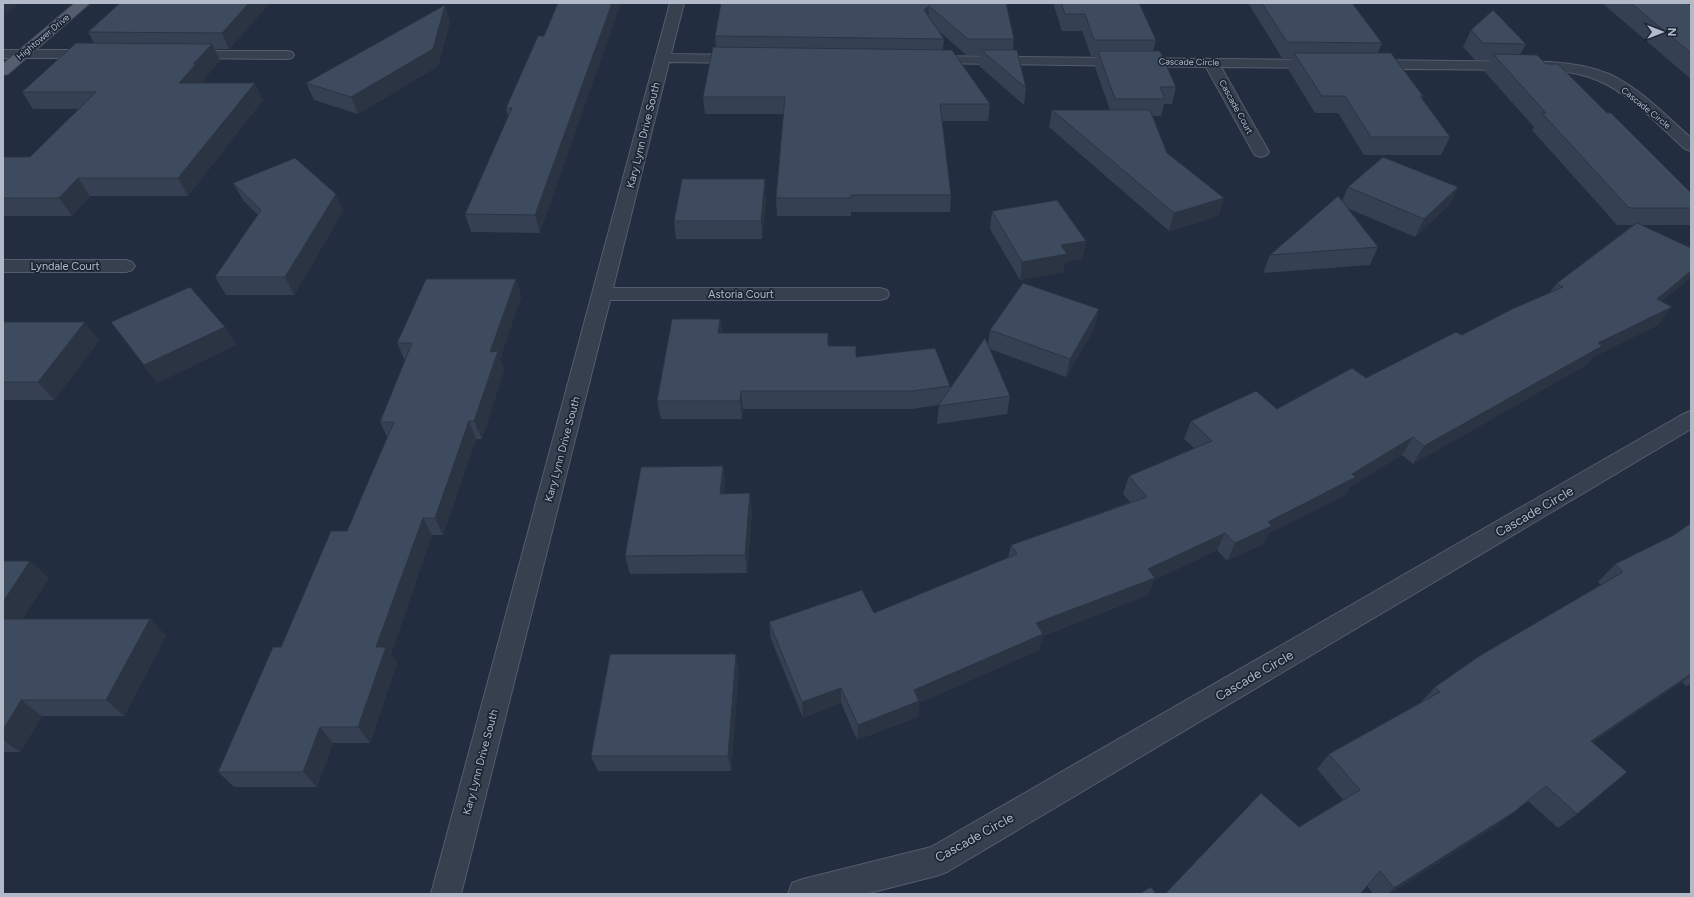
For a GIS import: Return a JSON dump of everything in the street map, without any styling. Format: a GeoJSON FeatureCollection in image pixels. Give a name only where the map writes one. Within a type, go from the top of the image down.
{"type":"FeatureCollection","features":[{"type":"Feature","properties":{"kind":"main road","name":"Hightower Drive"},"geometry":{"type":"LineString","coordinates":[[3,71],[83,3]]}},
{"type":"Feature","properties":{"kind":"street","name":"Kary Lynn Drive South"},"geometry":{"type":"LineString","coordinates":[[446,894],[677,3]]}},
{"type":"Feature","properties":{"kind":"street"},"geometry":{"type":"LineString","coordinates":[[3,54],[108,54]]}},
{"type":"Feature","properties":{"kind":"street"},"geometry":{"type":"LineString","coordinates":[[178,54],[286,55]]}},
{"type":"Feature","properties":{"kind":"street"},"geometry":{"type":"LineString","coordinates":[[662,58],[758,59]]}},
{"type":"Feature","properties":{"kind":"street","name":"Cascade Circle"},"geometry":{"type":"LineString","coordinates":[[917,60],[1337,64]]}},
{"type":"Feature","properties":{"kind":"street","name":"Cascade Court"},"geometry":{"type":"LineString","coordinates":[[1211,63],[1261,152]]}},
{"type":"Feature","properties":{"kind":"street","name":"Cascade Circle"},"geometry":{"type":"LineString","coordinates":[[1353,64],[1526,66],[1585,71],[1602,76],[1630,93],[1691,146]]}},
{"type":"Feature","properties":{"kind":"street","name":"Lyndale Court"},"geometry":{"type":"LineString","coordinates":[[3,266],[126,266]]}},
{"type":"Feature","properties":{"kind":"street","name":"Astoria Court"},"geometry":{"type":"LineString","coordinates":[[602,294],[880,294]]}},
{"type":"Feature","properties":{"kind":"street","name":"Cascade Circle"},"geometry":{"type":"LineString","coordinates":[[803,894],[936,861],[1691,419]]}},
{"type":"Feature","properties":{"kind":"building"},"geometry":{"type":"Polygon","coordinates":[[[120,3],[249,3],[222,33],[88,32],[120,3]]]}},
{"type":"Feature","properties":{"kind":"building"},"geometry":{"type":"Polygon","coordinates":[[[558,3],[612,3],[535,215],[465,214],[512,108],[506,108],[538,36],[544,36],[558,3]]]}},
{"type":"Feature","properties":{"kind":"building"},"geometry":{"type":"Polygon","coordinates":[[[721,3],[1006,3],[1014,39],[968,39],[929,6],[924,10],[944,39],[715,36],[721,3]]]}},
{"type":"Feature","properties":{"kind":"building"},"geometry":{"type":"Polygon","coordinates":[[[1061,3],[1139,3],[1156,40],[1094,40],[1085,14],[1065,14],[1061,3]]]}},
{"type":"Feature","properties":{"kind":"building"},"geometry":{"type":"Polygon","coordinates":[[[1262,3],[1352,3],[1382,43],[1287,42],[1262,3]]]}},
{"type":"Feature","properties":{"kind":"building"},"geometry":{"type":"Polygon","coordinates":[[[1631,3],[1686,3],[1691,5],[1691,53],[1631,3]]]}},
{"type":"Feature","properties":{"kind":"building"},"geometry":{"type":"Polygon","coordinates":[[[445,5],[433,49],[351,97],[306,83],[445,5]]]}},
{"type":"Feature","properties":{"kind":"building"},"geometry":{"type":"Polygon","coordinates":[[[1493,10],[1526,44],[1483,43],[1471,30],[1493,10]]]}},
{"type":"Feature","properties":{"kind":"building"},"geometry":{"type":"Polygon","coordinates":[[[76,43],[212,44],[193,64],[196,64],[179,83],[255,83],[178,178],[78,178],[59,198],[3,198],[3,157],[30,157],[96,92],[22,92],[76,43]]]}},
{"type":"Feature","properties":{"kind":"building"},"geometry":{"type":"Polygon","coordinates":[[[713,47],[952,50],[990,104],[940,104],[951,195],[851,195],[851,198],[776,198],[785,97],[703,97],[713,47]]]}},
{"type":"Feature","properties":{"kind":"building"},"geometry":{"type":"Polygon","coordinates":[[[981,50],[1017,50],[1026,88],[981,50]]]}},
{"type":"Feature","properties":{"kind":"building"},"geometry":{"type":"Polygon","coordinates":[[[1098,51],[1160,51],[1176,87],[1160,87],[1165,99],[1115,99],[1098,51]]]}},
{"type":"Feature","properties":{"kind":"building"},"geometry":{"type":"Polygon","coordinates":[[[1294,53],[1391,53],[1423,96],[1420,96],[1450,137],[1371,137],[1345,96],[1322,96],[1294,53]]]}},
{"type":"Feature","properties":{"kind":"building"},"geometry":{"type":"Polygon","coordinates":[[[1493,54],[1537,55],[1546,64],[1558,64],[1607,113],[1611,113],[1691,193],[1691,208],[1629,208],[1542,113],[1546,113],[1493,54]]]}},
{"type":"Feature","properties":{"kind":"building"},"geometry":{"type":"Polygon","coordinates":[[[1052,110],[1150,110],[1167,153],[1224,198],[1174,213],[1052,110]]]}},
{"type":"Feature","properties":{"kind":"building"},"geometry":{"type":"Polygon","coordinates":[[[1383,157],[1458,187],[1424,219],[1348,187],[1383,157]]]}},
{"type":"Feature","properties":{"kind":"building"},"geometry":{"type":"Polygon","coordinates":[[[295,158],[336,194],[285,277],[215,277],[261,210],[233,183],[295,158]]]}},
{"type":"Feature","properties":{"kind":"building"},"geometry":{"type":"Polygon","coordinates":[[[682,179],[765,179],[761,221],[674,221],[682,179]]]}},
{"type":"Feature","properties":{"kind":"building"},"geometry":{"type":"Polygon","coordinates":[[[1338,196],[1378,247],[1270,255],[1338,196]]]}},
{"type":"Feature","properties":{"kind":"building"},"geometry":{"type":"Polygon","coordinates":[[[1057,200],[1086,241],[1061,245],[1067,254],[1022,262],[992,211],[1057,200]]]}},
{"type":"Feature","properties":{"kind":"building"},"geometry":{"type":"Polygon","coordinates":[[[1637,223],[1691,248],[1691,271],[1657,299],[1672,307],[1598,343],[1602,346],[1424,446],[1413,437],[1352,474],[1356,477],[1268,522],[1272,526],[1235,543],[1225,533],[1148,569],[1155,578],[1036,623],[1043,634],[914,690],[919,701],[858,725],[841,688],[802,702],[769,622],[862,590],[874,613],[1017,554],[1011,545],[1147,497],[1129,476],[1212,441],[1191,421],[1256,391],[1277,409],[1352,368],[1366,378],[1456,332],[1462,335],[1512,309],[1563,287],[1557,283],[1637,223]]]}},
{"type":"Feature","properties":{"kind":"building"},"geometry":{"type":"Polygon","coordinates":[[[426,279],[516,279],[490,352],[498,351],[474,421],[469,421],[435,518],[423,518],[376,647],[386,647],[358,727],[320,727],[303,772],[218,772],[273,647],[281,647],[331,531],[347,531],[394,422],[380,422],[412,343],[397,343],[426,279]]]}},
{"type":"Feature","properties":{"kind":"building"},"geometry":{"type":"Polygon","coordinates":[[[1023,283],[1099,309],[1070,359],[990,330],[1023,283]]]}},
{"type":"Feature","properties":{"kind":"building"},"geometry":{"type":"Polygon","coordinates":[[[190,287],[225,327],[144,365],[111,322],[190,287]]]}},
{"type":"Feature","properties":{"kind":"building"},"geometry":{"type":"Polygon","coordinates":[[[672,319],[720,319],[718,333],[828,333],[828,346],[856,346],[856,357],[935,348],[950,386],[913,391],[741,391],[740,401],[657,401],[672,319]]]}},
{"type":"Feature","properties":{"kind":"building"},"geometry":{"type":"Polygon","coordinates":[[[3,322],[85,322],[38,382],[3,382],[3,322]]]}},
{"type":"Feature","properties":{"kind":"building"},"geometry":{"type":"Polygon","coordinates":[[[985,338],[1010,396],[938,406],[985,338]]]}},
{"type":"Feature","properties":{"kind":"building"},"geometry":{"type":"Polygon","coordinates":[[[723,466],[720,494],[750,493],[745,555],[625,556],[641,467],[723,466]]]}},
{"type":"Feature","properties":{"kind":"building"},"geometry":{"type":"Polygon","coordinates":[[[1691,523],[1691,674],[1591,741],[1627,772],[1577,814],[1546,786],[1514,812],[1394,888],[1380,871],[1360,894],[1165,894],[1261,793],[1299,827],[1360,790],[1329,754],[1440,692],[1435,687],[1481,655],[1623,572],[1615,564],[1674,535],[1691,523]]]}},
{"type":"Feature","properties":{"kind":"building"},"geometry":{"type":"Polygon","coordinates":[[[3,561],[30,561],[3,602],[3,561]]]}},
{"type":"Feature","properties":{"kind":"building"},"geometry":{"type":"Polygon","coordinates":[[[3,619],[150,619],[106,700],[21,700],[3,730],[3,619]]]}},
{"type":"Feature","properties":{"kind":"building"},"geometry":{"type":"Polygon","coordinates":[[[610,654],[736,654],[728,756],[591,756],[610,654]]]}},
{"type":"Feature","properties":{"kind":"building"},"geometry":{"type":"Polygon","coordinates":[[[1151,887],[1156,894],[1139,894],[1151,887]]]}}]}
